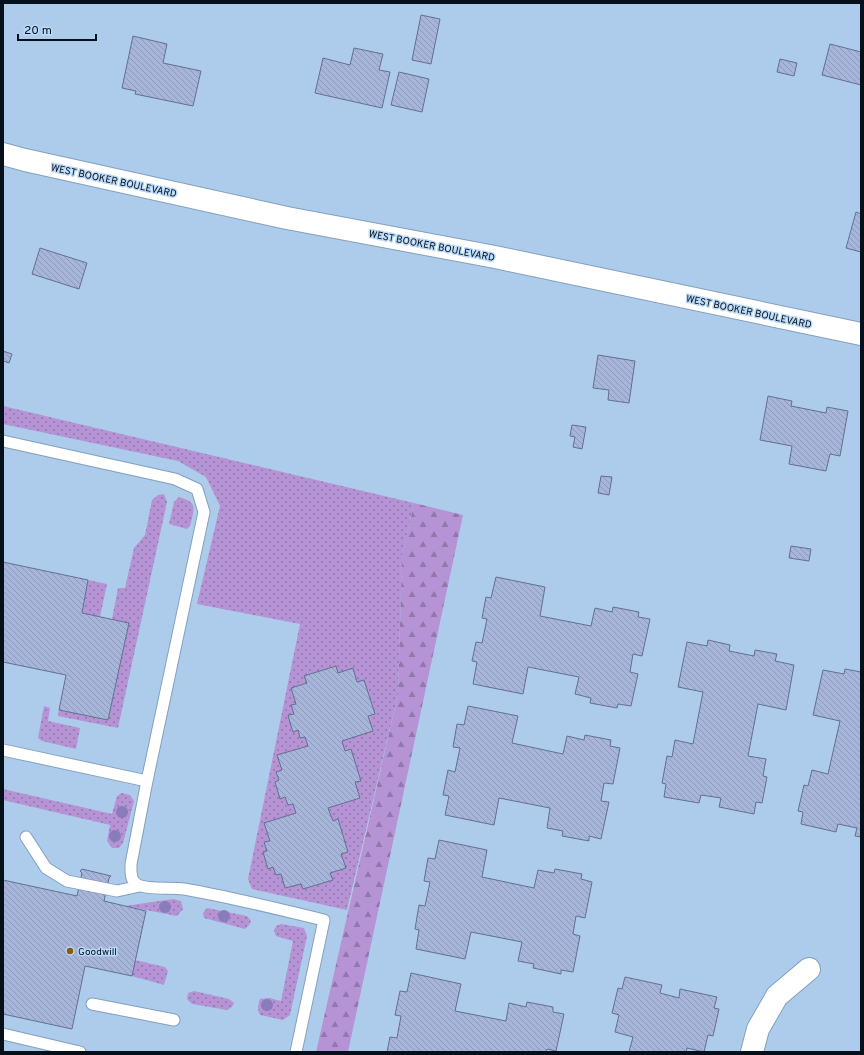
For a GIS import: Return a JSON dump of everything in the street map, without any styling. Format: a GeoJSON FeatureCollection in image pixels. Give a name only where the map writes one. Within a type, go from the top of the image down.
{"type":"FeatureCollection","features":[{"type":"Feature","properties":{"kind":"street","name":"WEST BOOKER BOULEVARD"},"geometry":{"type":"LineString","coordinates":[[3,154],[287,218],[494,257],[861,334]]}},
{"type":"Feature","properties":{"kind":"street"},"geometry":{"type":"LineString","coordinates":[[752,1052],[758,1029],[777,996],[809,969]]}},
{"type":"Feature","properties":{"kind":"lane"},"geometry":{"type":"LineString","coordinates":[[3,441],[175,479],[196,488],[204,512],[130,864],[134,883],[140,886]]}},
{"type":"Feature","properties":{"kind":"lane"},"geometry":{"type":"LineString","coordinates":[[3,750],[147,780]]}},
{"type":"Feature","properties":{"kind":"lane"},"geometry":{"type":"LineString","coordinates":[[26,837],[46,868],[67,881],[118,891],[140,886],[178,888],[209,893],[324,920],[296,1052]]}},
{"type":"Feature","properties":{"kind":"lane"},"geometry":{"type":"LineString","coordinates":[[92,1004],[174,1020]]}},
{"type":"Feature","properties":{"kind":"lane"},"geometry":{"type":"LineString","coordinates":[[3,1034],[80,1052]]}},
{"type":"Feature","properties":{"kind":"green space"},"geometry":{"type":"Polygon","coordinates":[[[3,406],[414,503],[402,557],[398,694],[347,910],[252,889],[248,879],[300,624],[197,604],[220,506],[206,477],[178,461],[3,424],[3,406]]]}},
{"type":"Feature","properties":{"kind":"green space"},"geometry":{"type":"Polygon","coordinates":[[[164,494],[167,502],[118,728],[58,716],[59,710],[108,720],[128,623],[112,619],[118,588],[125,588],[134,548],[145,535],[152,500],[158,495],[164,494]]]}},
{"type":"Feature","properties":{"kind":"green space"},"geometry":{"type":"Polygon","coordinates":[[[179,497],[190,501],[193,506],[191,522],[187,529],[169,524],[174,502],[179,497]]]}},
{"type":"Feature","properties":{"kind":"green space"},"geometry":{"type":"Polygon","coordinates":[[[414,503],[463,515],[348,1052],[316,1052],[398,694],[402,557],[414,503]]]}},
{"type":"Feature","properties":{"kind":"green space"},"geometry":{"type":"Polygon","coordinates":[[[88,580],[107,584],[100,617],[82,613],[88,580]]]}},
{"type":"Feature","properties":{"kind":"green space"},"geometry":{"type":"Polygon","coordinates":[[[44,706],[50,708],[48,721],[80,728],[76,749],[42,741],[38,738],[44,706]]]}},
{"type":"Feature","properties":{"kind":"green space"},"geometry":{"type":"Polygon","coordinates":[[[3,789],[112,814],[117,796],[122,793],[130,795],[134,801],[123,843],[119,848],[112,848],[107,841],[110,825],[3,800],[3,789]]]}},
{"type":"Feature","properties":{"kind":"green space"},"geometry":{"type":"Polygon","coordinates":[[[173,899],[181,901],[183,909],[177,916],[125,906],[173,899]]]}},
{"type":"Feature","properties":{"kind":"green space"},"geometry":{"type":"Polygon","coordinates":[[[207,908],[247,916],[251,921],[245,929],[204,918],[203,913],[207,908]]]}},
{"type":"Feature","properties":{"kind":"green space"},"geometry":{"type":"Polygon","coordinates":[[[281,924],[304,928],[307,936],[290,1015],[283,1020],[260,1015],[258,1009],[260,999],[269,998],[281,1001],[293,941],[276,936],[274,931],[276,926],[281,924]]]}},
{"type":"Feature","properties":{"kind":"green space"},"geometry":{"type":"Polygon","coordinates":[[[135,960],[165,967],[168,971],[164,985],[132,976],[135,960]]]}},
{"type":"Feature","properties":{"kind":"green space"},"geometry":{"type":"Polygon","coordinates":[[[194,991],[229,999],[234,1003],[232,1007],[227,1010],[192,1004],[187,999],[188,993],[194,991]]]}},
{"type":"Feature","properties":{"kind":"building"},"geometry":{"type":"Polygon","coordinates":[[[421,15],[440,19],[431,64],[412,60],[421,15]]]}},
{"type":"Feature","properties":{"kind":"building"},"geometry":{"type":"Polygon","coordinates":[[[133,36],[167,44],[163,63],[201,71],[193,106],[135,94],[136,91],[122,88],[133,36]]]}},
{"type":"Feature","properties":{"kind":"building"},"geometry":{"type":"Polygon","coordinates":[[[830,44],[861,52],[861,85],[822,75],[830,44]]]}},
{"type":"Feature","properties":{"kind":"building"},"geometry":{"type":"Polygon","coordinates":[[[354,48],[383,54],[379,70],[390,72],[382,108],[315,93],[323,58],[350,65],[354,48]]]}},
{"type":"Feature","properties":{"kind":"building"},"geometry":{"type":"Polygon","coordinates":[[[780,59],[797,63],[794,76],[777,72],[780,59]]]}},
{"type":"Feature","properties":{"kind":"building"},"geometry":{"type":"Polygon","coordinates":[[[399,72],[429,79],[422,112],[391,105],[399,72]]]}},
{"type":"Feature","properties":{"kind":"building"},"geometry":{"type":"Polygon","coordinates":[[[856,212],[861,214],[861,252],[846,248],[856,212]]]}},
{"type":"Feature","properties":{"kind":"building"},"geometry":{"type":"Polygon","coordinates":[[[40,248],[87,263],[79,289],[32,274],[40,248]]]}},
{"type":"Feature","properties":{"kind":"building"},"geometry":{"type":"Polygon","coordinates":[[[3,351],[12,354],[9,363],[3,361],[3,351]]]}},
{"type":"Feature","properties":{"kind":"building"},"geometry":{"type":"Polygon","coordinates":[[[598,355],[635,361],[629,403],[608,400],[609,390],[593,388],[598,355]]]}},
{"type":"Feature","properties":{"kind":"building"},"geometry":{"type":"Polygon","coordinates":[[[768,396],[792,401],[791,406],[826,413],[827,407],[848,411],[840,456],[830,454],[826,471],[789,464],[792,446],[760,440],[768,396]]]}},
{"type":"Feature","properties":{"kind":"building"},"geometry":{"type":"Polygon","coordinates":[[[572,425],[586,427],[582,449],[573,447],[575,437],[570,436],[572,425]]]}},
{"type":"Feature","properties":{"kind":"building"},"geometry":{"type":"Polygon","coordinates":[[[601,476],[612,477],[609,495],[598,493],[601,476]]]}},
{"type":"Feature","properties":{"kind":"building"},"geometry":{"type":"Polygon","coordinates":[[[791,546],[811,549],[809,561],[789,558],[791,546]]]}},
{"type":"Feature","properties":{"kind":"building"},"geometry":{"type":"Polygon","coordinates":[[[3,562],[88,580],[82,613],[129,623],[108,720],[59,710],[66,675],[3,662],[3,562]]]}},
{"type":"Feature","properties":{"kind":"building"},"geometry":{"type":"Polygon","coordinates":[[[496,577],[545,587],[540,616],[591,626],[595,608],[612,612],[613,607],[639,612],[638,617],[650,619],[642,656],[633,654],[630,672],[638,674],[631,706],[618,704],[617,708],[590,703],[591,698],[575,694],[579,677],[528,667],[523,694],[473,684],[477,662],[472,661],[476,642],[482,643],[487,619],[482,618],[486,597],[491,598],[496,577]]]}},
{"type":"Feature","properties":{"kind":"building"},"geometry":{"type":"Polygon","coordinates":[[[708,640],[730,645],[729,651],[754,656],[755,650],[777,654],[775,661],[794,665],[786,710],[758,704],[748,756],[766,759],[763,776],[767,777],[762,803],[756,802],[754,814],[719,807],[721,798],[701,795],[699,803],[664,797],[666,784],[662,783],[667,756],[672,757],[675,740],[693,744],[703,692],[678,687],[687,642],[707,646],[708,640]]]}},
{"type":"Feature","properties":{"kind":"building"},"geometry":{"type":"Polygon","coordinates":[[[336,666],[338,673],[353,668],[357,682],[364,680],[375,714],[368,716],[373,731],[342,741],[345,751],[351,749],[361,781],[355,782],[360,798],[328,808],[333,821],[338,819],[348,852],[341,854],[346,868],[330,873],[333,880],[303,889],[301,884],[285,888],[281,874],[276,875],[273,867],[268,869],[263,852],[267,851],[264,842],[270,841],[264,823],[296,813],[293,804],[288,805],[285,797],[280,799],[275,782],[279,780],[276,772],[282,770],[277,755],[308,746],[305,737],[300,738],[298,730],[293,732],[291,726],[288,715],[294,714],[291,705],[296,704],[291,688],[307,683],[304,676],[336,666]]]}},
{"type":"Feature","properties":{"kind":"building"},"geometry":{"type":"Polygon","coordinates":[[[845,669],[861,672],[861,837],[855,836],[857,828],[838,824],[836,832],[801,824],[803,812],[798,811],[804,785],[808,786],[812,770],[828,774],[840,721],[813,715],[823,670],[844,674],[845,669]]]}},
{"type":"Feature","properties":{"kind":"building"},"geometry":{"type":"Polygon","coordinates":[[[468,706],[518,716],[512,743],[563,754],[567,736],[584,740],[585,735],[611,740],[610,746],[620,748],[613,784],[604,783],[601,801],[609,802],[601,839],[589,836],[589,841],[562,836],[563,831],[547,828],[550,808],[499,798],[494,825],[445,815],[449,796],[443,795],[448,770],[455,772],[460,748],[453,747],[457,724],[464,725],[468,706]]]}},
{"type":"Feature","properties":{"kind":"building"},"geometry":{"type":"Polygon","coordinates":[[[439,840],[487,850],[482,877],[534,888],[538,870],[554,873],[555,869],[582,874],[581,879],[592,882],[585,918],[576,916],[573,934],[580,936],[573,972],[561,970],[561,974],[533,968],[534,964],[518,961],[522,942],[471,932],[465,959],[416,949],[419,930],[415,929],[419,905],[425,906],[430,882],[424,881],[428,858],[435,859],[439,840]]]}},
{"type":"Feature","properties":{"kind":"building","name":"Goodwill"},"geometry":{"type":"Polygon","coordinates":[[[82,869],[111,876],[109,878],[104,901],[146,911],[132,976],[85,966],[72,1029],[3,1014],[3,880],[77,896],[82,873],[80,871],[82,869]]]}},
{"type":"Feature","properties":{"kind":"building"},"geometry":{"type":"Polygon","coordinates":[[[411,973],[461,984],[455,1011],[506,1021],[509,1003],[526,1007],[527,1002],[553,1007],[553,1012],[564,1014],[556,1051],[547,1049],[546,1052],[387,1052],[390,1037],[397,1038],[401,1016],[395,1015],[400,991],[407,992],[411,973]]]}},
{"type":"Feature","properties":{"kind":"building"},"geometry":{"type":"Polygon","coordinates":[[[625,977],[662,985],[660,993],[679,998],[680,989],[717,997],[714,1008],[719,1009],[713,1036],[708,1035],[704,1052],[687,1048],[686,1052],[629,1052],[633,1037],[615,1032],[619,1015],[612,1013],[618,988],[622,989],[625,977]]]}},
{"type":"Feature","properties":{"kind":"place","name":"Goodwill"},"geometry":{"type":"Point","coordinates":[70,951]}}]}
